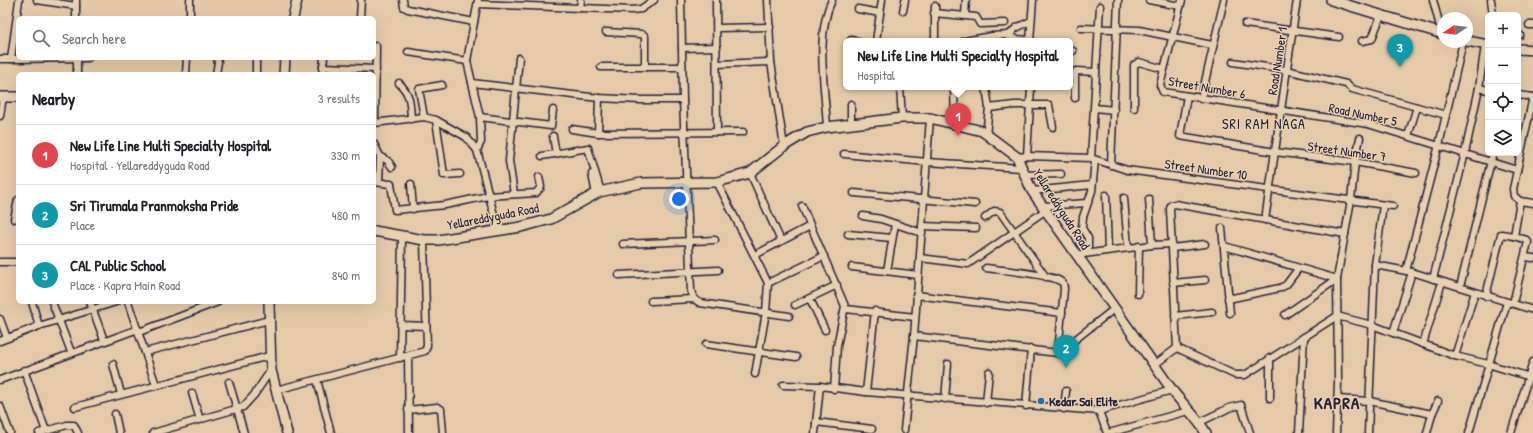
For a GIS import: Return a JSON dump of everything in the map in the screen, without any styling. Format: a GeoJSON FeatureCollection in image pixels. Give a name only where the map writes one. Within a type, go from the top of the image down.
{"type":"FeatureCollection","features":[{"type":"Feature","properties":{"kind":"street"},"geometry":{"type":"LineString","coordinates":[[17,16],[19,0]]}},
{"type":"Feature","properties":{"kind":"street"},"geometry":{"type":"LineString","coordinates":[[37,0],[76,3],[76,16]]}},
{"type":"Feature","properties":{"kind":"street"},"geometry":{"type":"LineString","coordinates":[[190,0],[190,16]]}},
{"type":"Feature","properties":{"kind":"street"},"geometry":{"type":"LineString","coordinates":[[293,16],[297,0]]}},
{"type":"Feature","properties":{"kind":"street"},"geometry":{"type":"LineString","coordinates":[[360,16],[361,0]]}},
{"type":"Feature","properties":{"kind":"street"},"geometry":{"type":"LineString","coordinates":[[403,0],[404,7],[408,9],[474,22]]}},
{"type":"Feature","properties":{"kind":"street"},"geometry":{"type":"LineString","coordinates":[[580,8],[581,0]]}},
{"type":"Feature","properties":{"kind":"street"},"geometry":{"type":"LineString","coordinates":[[478,150],[481,142],[480,117],[467,61],[478,2],[632,10],[641,9],[654,0]]}},
{"type":"Feature","properties":{"kind":"street"},"geometry":{"type":"LineString","coordinates":[[681,0],[683,100],[688,182],[691,291],[694,299],[700,303],[789,316]]}},
{"type":"Feature","properties":{"kind":"street"},"geometry":{"type":"LineString","coordinates":[[716,0],[717,132]]}},
{"type":"Feature","properties":{"kind":"street"},"geometry":{"type":"LineString","coordinates":[[768,0],[771,62],[786,145]]}},
{"type":"Feature","properties":{"kind":"street"},"geometry":{"type":"LineString","coordinates":[[827,127],[822,38],[832,0]]}},
{"type":"Feature","properties":{"kind":"street"},"geometry":{"type":"LineString","coordinates":[[876,38],[882,0]]}},
{"type":"Feature","properties":{"kind":"street"},"geometry":{"type":"LineString","coordinates":[[903,12],[905,0]]}},
{"type":"Feature","properties":{"kind":"street"},"geometry":{"type":"LineString","coordinates":[[965,16],[966,0]]}},
{"type":"Feature","properties":{"kind":"street"},"geometry":{"type":"LineString","coordinates":[[1030,38],[1033,0]]}},
{"type":"Feature","properties":{"kind":"street"},"geometry":{"type":"LineString","coordinates":[[1110,165],[1114,110],[1118,0]]}},
{"type":"Feature","properties":{"kind":"street"},"geometry":{"type":"LineString","coordinates":[[1149,0],[1181,3]]}},
{"type":"Feature","properties":{"kind":"street"},"geometry":{"type":"LineString","coordinates":[[1202,99],[1212,45],[1224,0]]}},
{"type":"Feature","properties":{"kind":"street","name":"Road Number 1"},"geometry":{"type":"LineString","coordinates":[[1265,220],[1286,70],[1293,31],[1296,0]]}},
{"type":"Feature","properties":{"kind":"street"},"geometry":{"type":"LineString","coordinates":[[1331,0],[1437,32]]}},
{"type":"Feature","properties":{"kind":"street"},"geometry":{"type":"LineString","coordinates":[[1433,0],[1437,14]]}},
{"type":"Feature","properties":{"kind":"street"},"geometry":{"type":"LineString","coordinates":[[1492,0],[1493,12]]}},
{"type":"Feature","properties":{"kind":"street","name":"Street Number 6"},"geometry":{"type":"LineString","coordinates":[[1181,3],[1160,89],[1163,92],[1202,99],[1281,110]]}},
{"type":"Feature","properties":{"kind":"street"},"geometry":{"type":"LineString","coordinates":[[1088,252],[1088,238],[1082,228],[1083,216],[1092,185],[1100,6]]}},
{"type":"Feature","properties":{"kind":"street"},"geometry":{"type":"LineString","coordinates":[[858,8],[880,13]]}},
{"type":"Feature","properties":{"kind":"street"},"geometry":{"type":"LineString","coordinates":[[934,38],[934,9],[976,17],[980,24],[1005,23]]}},
{"type":"Feature","properties":{"kind":"street"},"geometry":{"type":"LineString","coordinates":[[1362,41],[1372,39],[1381,15]]}},
{"type":"Feature","properties":{"kind":"street"},"geometry":{"type":"LineString","coordinates":[[981,38],[992,36],[1009,38],[1016,28],[1031,21]]}},
{"type":"Feature","properties":{"kind":"street"},"geometry":{"type":"LineString","coordinates":[[1246,24],[1339,38]]}},
{"type":"Feature","properties":{"kind":"street"},"geometry":{"type":"LineString","coordinates":[[717,28],[770,27]]}},
{"type":"Feature","properties":{"kind":"street"},"geometry":{"type":"LineString","coordinates":[[10,59],[16,28]]}},
{"type":"Feature","properties":{"kind":"street"},"geometry":{"type":"LineString","coordinates":[[1081,28],[1117,28],[1212,45]]}},
{"type":"Feature","properties":{"kind":"street"},"geometry":{"type":"LineString","coordinates":[[606,32],[641,34],[645,36],[644,67]]}},
{"type":"Feature","properties":{"kind":"street"},"geometry":{"type":"LineString","coordinates":[[1473,42],[1485,45]]}},
{"type":"Feature","properties":{"kind":"street"},"geometry":{"type":"LineString","coordinates":[[376,46],[376,72]]}},
{"type":"Feature","properties":{"kind":"street"},"geometry":{"type":"LineString","coordinates":[[682,48],[717,47]]}},
{"type":"Feature","properties":{"kind":"street"},"geometry":{"type":"LineString","coordinates":[[1393,333],[1409,272],[1462,48]]}},
{"type":"Feature","properties":{"kind":"street"},"geometry":{"type":"LineString","coordinates":[[1433,279],[1465,153],[1486,48]]}},
{"type":"Feature","properties":{"kind":"street"},"geometry":{"type":"LineString","coordinates":[[1521,48],[1533,50]]}},
{"type":"Feature","properties":{"kind":"street"},"geometry":{"type":"LineString","coordinates":[[408,52],[467,61]]}},
{"type":"Feature","properties":{"kind":"street"},"geometry":{"type":"LineString","coordinates":[[514,194],[509,161],[519,58]]}},
{"type":"Feature","properties":{"kind":"street"},"geometry":{"type":"LineString","coordinates":[[0,59],[16,59]]}},
{"type":"Feature","properties":{"kind":"street"},"geometry":{"type":"LineString","coordinates":[[77,60],[77,72]]}},
{"type":"Feature","properties":{"kind":"street"},"geometry":{"type":"LineString","coordinates":[[186,72],[187,60]]}},
{"type":"Feature","properties":{"kind":"street"},"geometry":{"type":"LineString","coordinates":[[216,72],[218,60]]}},
{"type":"Feature","properties":{"kind":"street"},"geometry":{"type":"LineString","coordinates":[[256,60],[256,72]]}},
{"type":"Feature","properties":{"kind":"street"},"geometry":{"type":"LineString","coordinates":[[284,72],[285,60]]}},
{"type":"Feature","properties":{"kind":"street"},"geometry":{"type":"LineString","coordinates":[[322,72],[324,60]]}},
{"type":"Feature","properties":{"kind":"street"},"geometry":{"type":"LineString","coordinates":[[717,64],[771,62]]}},
{"type":"Feature","properties":{"kind":"street"},"geometry":{"type":"LineString","coordinates":[[1134,108],[1134,64],[1139,62],[1164,69]]}},
{"type":"Feature","properties":{"kind":"street"},"geometry":{"type":"LineString","coordinates":[[1233,62],[1286,70],[1346,84],[1352,89],[1446,115]]}},
{"type":"Feature","properties":{"kind":"street"},"geometry":{"type":"LineString","coordinates":[[323,67],[376,69]]}},
{"type":"Feature","properties":{"kind":"street"},"geometry":{"type":"LineString","coordinates":[[601,67],[682,67]]}},
{"type":"Feature","properties":{"kind":"street"},"geometry":{"type":"LineString","coordinates":[[1075,98],[1076,71],[1096,72]]}},
{"type":"Feature","properties":{"kind":"street"},"geometry":{"type":"LineString","coordinates":[[472,83],[599,98],[683,100]]}},
{"type":"Feature","properties":{"kind":"street"},"geometry":{"type":"LineString","coordinates":[[399,84],[407,91],[409,96],[412,119]]}},
{"type":"Feature","properties":{"kind":"street"},"geometry":{"type":"LineString","coordinates":[[424,117],[419,89],[442,85]]}},
{"type":"Feature","properties":{"kind":"street"},"geometry":{"type":"LineString","coordinates":[[1479,88],[1485,89]]}},
{"type":"Feature","properties":{"kind":"street"},"geometry":{"type":"LineString","coordinates":[[900,90],[902,118]]}},
{"type":"Feature","properties":{"kind":"street"},"geometry":{"type":"LineString","coordinates":[[954,90],[955,124]]}},
{"type":"Feature","properties":{"kind":"street"},"geometry":{"type":"LineString","coordinates":[[986,90],[989,108],[986,135]]}},
{"type":"Feature","properties":{"kind":"street"},"geometry":{"type":"LineString","coordinates":[[1027,156],[1031,90]]}},
{"type":"Feature","properties":{"kind":"street"},"geometry":{"type":"LineString","coordinates":[[1521,95],[1533,97],[1512,189],[1514,196],[1520,201],[1533,203]]}},
{"type":"Feature","properties":{"kind":"street","name":"Street Number 7"},"geometry":{"type":"LineString","coordinates":[[1187,96],[1180,136],[1275,152],[1355,162],[1416,173]]}},
{"type":"Feature","properties":{"kind":"street"},"geometry":{"type":"LineString","coordinates":[[0,116],[2,97],[16,97]]}},
{"type":"Feature","properties":{"kind":"street"},"geometry":{"type":"LineString","coordinates":[[598,133],[599,98]]}},
{"type":"Feature","properties":{"kind":"street"},"geometry":{"type":"LineString","coordinates":[[851,104],[851,124]]}},
{"type":"Feature","properties":{"kind":"street"},"geometry":{"type":"LineString","coordinates":[[989,108],[1014,105],[1049,105],[1053,127]]}},
{"type":"Feature","properties":{"kind":"street"},"geometry":{"type":"LineString","coordinates":[[1408,136],[1416,107]]}},
{"type":"Feature","properties":{"kind":"street"},"geometry":{"type":"LineString","coordinates":[[1095,108],[1114,110]]}},
{"type":"Feature","properties":{"kind":"street"},"geometry":{"type":"LineString","coordinates":[[480,117],[551,126],[554,110]]}},
{"type":"Feature","properties":{"kind":"street","name":"Road Number 5"},"geometry":{"type":"LineString","coordinates":[[1281,110],[1368,124],[1517,170]]}},
{"type":"Feature","properties":{"kind":"street"},"geometry":{"type":"LineString","coordinates":[[376,122],[424,117],[436,120],[466,137],[478,150],[488,196],[498,230]]}},
{"type":"Feature","properties":{"kind":"street","name":"Yellareddyguda Road"},"geometry":{"type":"LineString","coordinates":[[376,231],[402,237],[438,240],[521,227],[551,218],[598,193],[641,183],[717,182],[750,173],[796,138],[807,132],[827,127],[902,118],[930,118],[955,124],[982,131],[1017,157],[1032,191],[1154,366],[1188,411],[1200,422],[1206,433]]}},
{"type":"Feature","properties":{"kind":"street"},"geometry":{"type":"LineString","coordinates":[[904,430],[914,336],[930,118]]}},
{"type":"Feature","properties":{"kind":"street"},"geometry":{"type":"LineString","coordinates":[[436,120],[444,175],[460,174]]}},
{"type":"Feature","properties":{"kind":"street"},"geometry":{"type":"LineString","coordinates":[[572,129],[598,133],[743,132]]}},
{"type":"Feature","properties":{"kind":"street"},"geometry":{"type":"LineString","coordinates":[[553,136],[556,154]]}},
{"type":"Feature","properties":{"kind":"street"},"geometry":{"type":"LineString","coordinates":[[1336,433],[1337,279],[1346,234],[1355,162],[1360,138]]}},
{"type":"Feature","properties":{"kind":"street"},"geometry":{"type":"LineString","coordinates":[[376,148],[380,156],[388,161],[392,167]]}},
{"type":"Feature","properties":{"kind":"street"},"geometry":{"type":"LineString","coordinates":[[542,156],[588,148],[598,193]]}},
{"type":"Feature","properties":{"kind":"street"},"geometry":{"type":"LineString","coordinates":[[844,154],[1023,172],[1061,174]]}},
{"type":"Feature","properties":{"kind":"street"},"geometry":{"type":"LineString","coordinates":[[380,156],[376,182],[391,184],[395,210],[445,205],[488,196],[539,191],[541,187],[539,176]]}},
{"type":"Feature","properties":{"kind":"street","name":"Street Number 10"},"geometry":{"type":"LineString","coordinates":[[1017,157],[1027,156],[1093,159],[1127,170],[1393,206]]}},
{"type":"Feature","properties":{"kind":"street"},"geometry":{"type":"LineString","coordinates":[[1460,287],[1492,156]]}},
{"type":"Feature","properties":{"kind":"street"},"geometry":{"type":"LineString","coordinates":[[750,173],[781,241]]}},
{"type":"Feature","properties":{"kind":"street"},"geometry":{"type":"LineString","coordinates":[[717,182],[768,283],[766,312],[755,374]]}},
{"type":"Feature","properties":{"kind":"street"},"geometry":{"type":"LineString","coordinates":[[411,184],[413,209]]}},
{"type":"Feature","properties":{"kind":"street"},"geometry":{"type":"LineString","coordinates":[[1032,191],[1092,185]]}},
{"type":"Feature","properties":{"kind":"street"},"geometry":{"type":"LineString","coordinates":[[854,192],[975,204]]}},
{"type":"Feature","properties":{"kind":"street"},"geometry":{"type":"LineString","coordinates":[[1106,195],[1108,250]]}},
{"type":"Feature","properties":{"kind":"street"},"geometry":{"type":"LineString","coordinates":[[1124,198],[1128,248]]}},
{"type":"Feature","properties":{"kind":"street"},"geometry":{"type":"LineString","coordinates":[[1149,199],[1152,245]]}},
{"type":"Feature","properties":{"kind":"street"},"geometry":{"type":"LineString","coordinates":[[1514,236],[1520,201]]}},
{"type":"Feature","properties":{"kind":"street"},"geometry":{"type":"LineString","coordinates":[[920,258],[968,264],[1045,208],[1087,203]]}},
{"type":"Feature","properties":{"kind":"street"},"geometry":{"type":"LineString","coordinates":[[1177,348],[1173,283],[1171,206],[1175,204],[1346,234]]}},
{"type":"Feature","properties":{"kind":"street"},"geometry":{"type":"LineString","coordinates":[[1368,433],[1375,265],[1383,205]]}},
{"type":"Feature","properties":{"kind":"street"},"geometry":{"type":"LineString","coordinates":[[802,206],[838,286],[845,306],[837,346],[834,389]]}},
{"type":"Feature","properties":{"kind":"street"},"geometry":{"type":"LineString","coordinates":[[14,219],[16,210]]}},
{"type":"Feature","properties":{"kind":"street"},"geometry":{"type":"LineString","coordinates":[[985,218],[994,211],[1000,212],[1046,277]]}},
{"type":"Feature","properties":{"kind":"street"},"geometry":{"type":"LineString","coordinates":[[863,216],[922,230],[976,228]]}},
{"type":"Feature","properties":{"kind":"street"},"geometry":{"type":"LineString","coordinates":[[887,271],[895,224]]}},
{"type":"Feature","properties":{"kind":"street"},"geometry":{"type":"LineString","coordinates":[[755,255],[810,226]]}},
{"type":"Feature","properties":{"kind":"street"},"geometry":{"type":"LineString","coordinates":[[1222,228],[1230,313]]}},
{"type":"Feature","properties":{"kind":"street"},"geometry":{"type":"LineString","coordinates":[[848,234],[892,238]]}},
{"type":"Feature","properties":{"kind":"street"},"geometry":{"type":"LineString","coordinates":[[1469,433],[1488,364],[1525,257],[1527,240],[1501,234],[1486,296]]}},
{"type":"Feature","properties":{"kind":"street"},"geometry":{"type":"LineString","coordinates":[[400,358],[402,237]]}},
{"type":"Feature","properties":{"kind":"street"},"geometry":{"type":"LineString","coordinates":[[276,390],[425,351],[427,346],[424,240]]}},
{"type":"Feature","properties":{"kind":"street"},"geometry":{"type":"LineString","coordinates":[[623,244],[715,240]]}},
{"type":"Feature","properties":{"kind":"street"},"geometry":{"type":"LineString","coordinates":[[1076,255],[1088,252],[1139,246],[1205,244]]}},
{"type":"Feature","properties":{"kind":"street"},"geometry":{"type":"LineString","coordinates":[[1138,294],[1139,246]]}},
{"type":"Feature","properties":{"kind":"street"},"geometry":{"type":"LineString","coordinates":[[1224,246],[1298,269],[1337,279]]}},
{"type":"Feature","properties":{"kind":"street"},"geometry":{"type":"LineString","coordinates":[[768,283],[824,256]]}},
{"type":"Feature","properties":{"kind":"street"},"geometry":{"type":"LineString","coordinates":[[1525,257],[1533,258]]}},
{"type":"Feature","properties":{"kind":"street"},"geometry":{"type":"LineString","coordinates":[[0,262],[16,262]]}},
{"type":"Feature","properties":{"kind":"street"},"geometry":{"type":"LineString","coordinates":[[1375,265],[1409,272],[1533,310]]}},
{"type":"Feature","properties":{"kind":"street"},"geometry":{"type":"LineString","coordinates":[[852,267],[918,275]]}},
{"type":"Feature","properties":{"kind":"street"},"geometry":{"type":"LineString","coordinates":[[986,268],[1046,277],[1060,280],[1063,283],[1064,289],[1058,353]]}},
{"type":"Feature","properties":{"kind":"street"},"geometry":{"type":"LineString","coordinates":[[1228,299],[1280,288],[1286,285],[1298,269]]}},
{"type":"Feature","properties":{"kind":"street"},"geometry":{"type":"LineString","coordinates":[[619,276],[718,270]]}},
{"type":"Feature","properties":{"kind":"street"},"geometry":{"type":"LineString","coordinates":[[1285,315],[1337,279]]}},
{"type":"Feature","properties":{"kind":"street"},"geometry":{"type":"LineString","coordinates":[[1173,283],[1205,280]]}},
{"type":"Feature","properties":{"kind":"street"},"geometry":{"type":"LineString","coordinates":[[1423,344],[1442,282]]}},
{"type":"Feature","properties":{"kind":"street"},"geometry":{"type":"LineString","coordinates":[[795,305],[838,286]]}},
{"type":"Feature","properties":{"kind":"street"},"geometry":{"type":"LineString","coordinates":[[1455,356],[1475,292]]}},
{"type":"Feature","properties":{"kind":"street"},"geometry":{"type":"LineString","coordinates":[[916,295],[1062,313]]}},
{"type":"Feature","properties":{"kind":"street"},"geometry":{"type":"LineString","coordinates":[[651,301],[694,299]]}},
{"type":"Feature","properties":{"kind":"street"},"geometry":{"type":"LineString","coordinates":[[810,299],[825,330]]}},
{"type":"Feature","properties":{"kind":"street"},"geometry":{"type":"LineString","coordinates":[[33,304],[39,326]]}},
{"type":"Feature","properties":{"kind":"street"},"geometry":{"type":"LineString","coordinates":[[53,304],[71,352]]}},
{"type":"Feature","properties":{"kind":"street"},"geometry":{"type":"LineString","coordinates":[[91,304],[104,340]]}},
{"type":"Feature","properties":{"kind":"street"},"geometry":{"type":"LineString","coordinates":[[0,341],[39,326],[93,311],[111,304]]}},
{"type":"Feature","properties":{"kind":"street"},"geometry":{"type":"LineString","coordinates":[[129,304],[156,385]]}},
{"type":"Feature","properties":{"kind":"street"},"geometry":{"type":"LineString","coordinates":[[0,380],[104,340],[138,330],[212,304]]}},
{"type":"Feature","properties":{"kind":"street"},"geometry":{"type":"LineString","coordinates":[[269,304],[269,356],[271,370],[287,433]]}},
{"type":"Feature","properties":{"kind":"street"},"geometry":{"type":"LineString","coordinates":[[845,306],[915,317]]}},
{"type":"Feature","properties":{"kind":"street"},"geometry":{"type":"LineString","coordinates":[[914,336],[1058,353],[1114,309]]}},
{"type":"Feature","properties":{"kind":"street"},"geometry":{"type":"LineString","coordinates":[[866,392],[875,311]]}},
{"type":"Feature","properties":{"kind":"street"},"geometry":{"type":"LineString","coordinates":[[1175,316],[1212,312]]}},
{"type":"Feature","properties":{"kind":"street"},"geometry":{"type":"LineString","coordinates":[[1177,348],[1235,375],[1245,375],[1337,316],[1372,325],[1455,356],[1488,364],[1530,378]]}},
{"type":"Feature","properties":{"kind":"street"},"geometry":{"type":"LineString","coordinates":[[0,319],[7,338]]}},
{"type":"Feature","properties":{"kind":"street"},"geometry":{"type":"LineString","coordinates":[[145,352],[269,320]]}},
{"type":"Feature","properties":{"kind":"street"},"geometry":{"type":"LineString","coordinates":[[400,325],[426,326]]}},
{"type":"Feature","properties":{"kind":"street"},"geometry":{"type":"LineString","coordinates":[[1299,433],[1304,337]]}},
{"type":"Feature","properties":{"kind":"street"},"geometry":{"type":"LineString","coordinates":[[706,344],[796,357]]}},
{"type":"Feature","properties":{"kind":"street"},"geometry":{"type":"LineString","coordinates":[[1154,366],[1177,348]]}},
{"type":"Feature","properties":{"kind":"street"},"geometry":{"type":"LineString","coordinates":[[1026,406],[1031,349]]}},
{"type":"Feature","properties":{"kind":"street"},"geometry":{"type":"LineString","coordinates":[[75,407],[269,356]]}},
{"type":"Feature","properties":{"kind":"street"},"geometry":{"type":"LineString","coordinates":[[408,356],[409,433]]}},
{"type":"Feature","properties":{"kind":"street"},"geometry":{"type":"LineString","coordinates":[[1270,358],[1270,398]]}},
{"type":"Feature","properties":{"kind":"street"},"geometry":{"type":"LineString","coordinates":[[1511,433],[1530,378],[1533,362]]}},
{"type":"Feature","properties":{"kind":"street"},"geometry":{"type":"LineString","coordinates":[[113,364],[121,394]]}},
{"type":"Feature","properties":{"kind":"street"},"geometry":{"type":"LineString","coordinates":[[945,399],[948,364]]}},
{"type":"Feature","properties":{"kind":"street"},"geometry":{"type":"LineString","coordinates":[[24,370],[46,431]]}},
{"type":"Feature","properties":{"kind":"street"},"geometry":{"type":"LineString","coordinates":[[153,433],[169,431],[200,420],[237,410],[254,395],[271,370]]}},
{"type":"Feature","properties":{"kind":"street"},"geometry":{"type":"LineString","coordinates":[[986,403],[989,372]]}},
{"type":"Feature","properties":{"kind":"street"},"geometry":{"type":"LineString","coordinates":[[317,380],[331,433]]}},
{"type":"Feature","properties":{"kind":"street"},"geometry":{"type":"LineString","coordinates":[[229,382],[244,433]]}},
{"type":"Feature","properties":{"kind":"street"},"geometry":{"type":"LineString","coordinates":[[783,385],[820,386],[834,389],[986,403],[1099,411],[1172,390]]}},
{"type":"Feature","properties":{"kind":"street"},"geometry":{"type":"LineString","coordinates":[[815,433],[820,386]]}},
{"type":"Feature","properties":{"kind":"street"},"geometry":{"type":"LineString","coordinates":[[1064,409],[1066,391]]}},
{"type":"Feature","properties":{"kind":"street"},"geometry":{"type":"LineString","coordinates":[[192,393],[200,420]]}},
{"type":"Feature","properties":{"kind":"street"},"geometry":{"type":"LineString","coordinates":[[1337,399],[1369,401],[1432,414]]}},
{"type":"Feature","properties":{"kind":"street"},"geometry":{"type":"LineString","coordinates":[[1427,433],[1432,414],[1438,401]]}},
{"type":"Feature","properties":{"kind":"street"},"geometry":{"type":"LineString","coordinates":[[1200,422],[1229,408],[1241,405],[1250,433]]}},
{"type":"Feature","properties":{"kind":"street"},"geometry":{"type":"LineString","coordinates":[[0,406],[10,433]]}},
{"type":"Feature","properties":{"kind":"street"},"geometry":{"type":"LineString","coordinates":[[408,410],[440,408],[443,433]]}},
{"type":"Feature","properties":{"kind":"street"},"geometry":{"type":"LineString","coordinates":[[1099,411],[1108,433],[1188,411]]}},
{"type":"Feature","properties":{"kind":"street"},"geometry":{"type":"LineString","coordinates":[[115,414],[120,433]]}},
{"type":"Feature","properties":{"kind":"street"},"geometry":{"type":"LineString","coordinates":[[816,422],[872,430]]}},
{"type":"Feature","properties":{"kind":"street"},"geometry":{"type":"LineString","coordinates":[[39,433],[67,425],[74,425],[78,433]]}},
{"type":"Feature","properties":{"kind":"place","name":"CAL Public School"},"geometry":{"type":"Point","coordinates":[1400,67]}},
{"type":"Feature","properties":{"kind":"place","name":"New Life Line Multi Specialty Hospital"},"geometry":{"type":"Point","coordinates":[958,136]}},
{"type":"Feature","properties":{"kind":"place","name":"Sri Tirumala Pranmoksha Pride"},"geometry":{"type":"Point","coordinates":[1066,368]}},
{"type":"Feature","properties":{"kind":"place","name":"Kedar Sai Elite"},"geometry":{"type":"Point","coordinates":[1041,401]}},
{"type":"Feature","properties":{"kind":"district","name":"SRI RAM NAGA"},"geometry":{"type":"Point","coordinates":[1264,123]}},
{"type":"Feature","properties":{"kind":"district","name":"KAPRA"},"geometry":{"type":"Point","coordinates":[1337,402]}}]}
